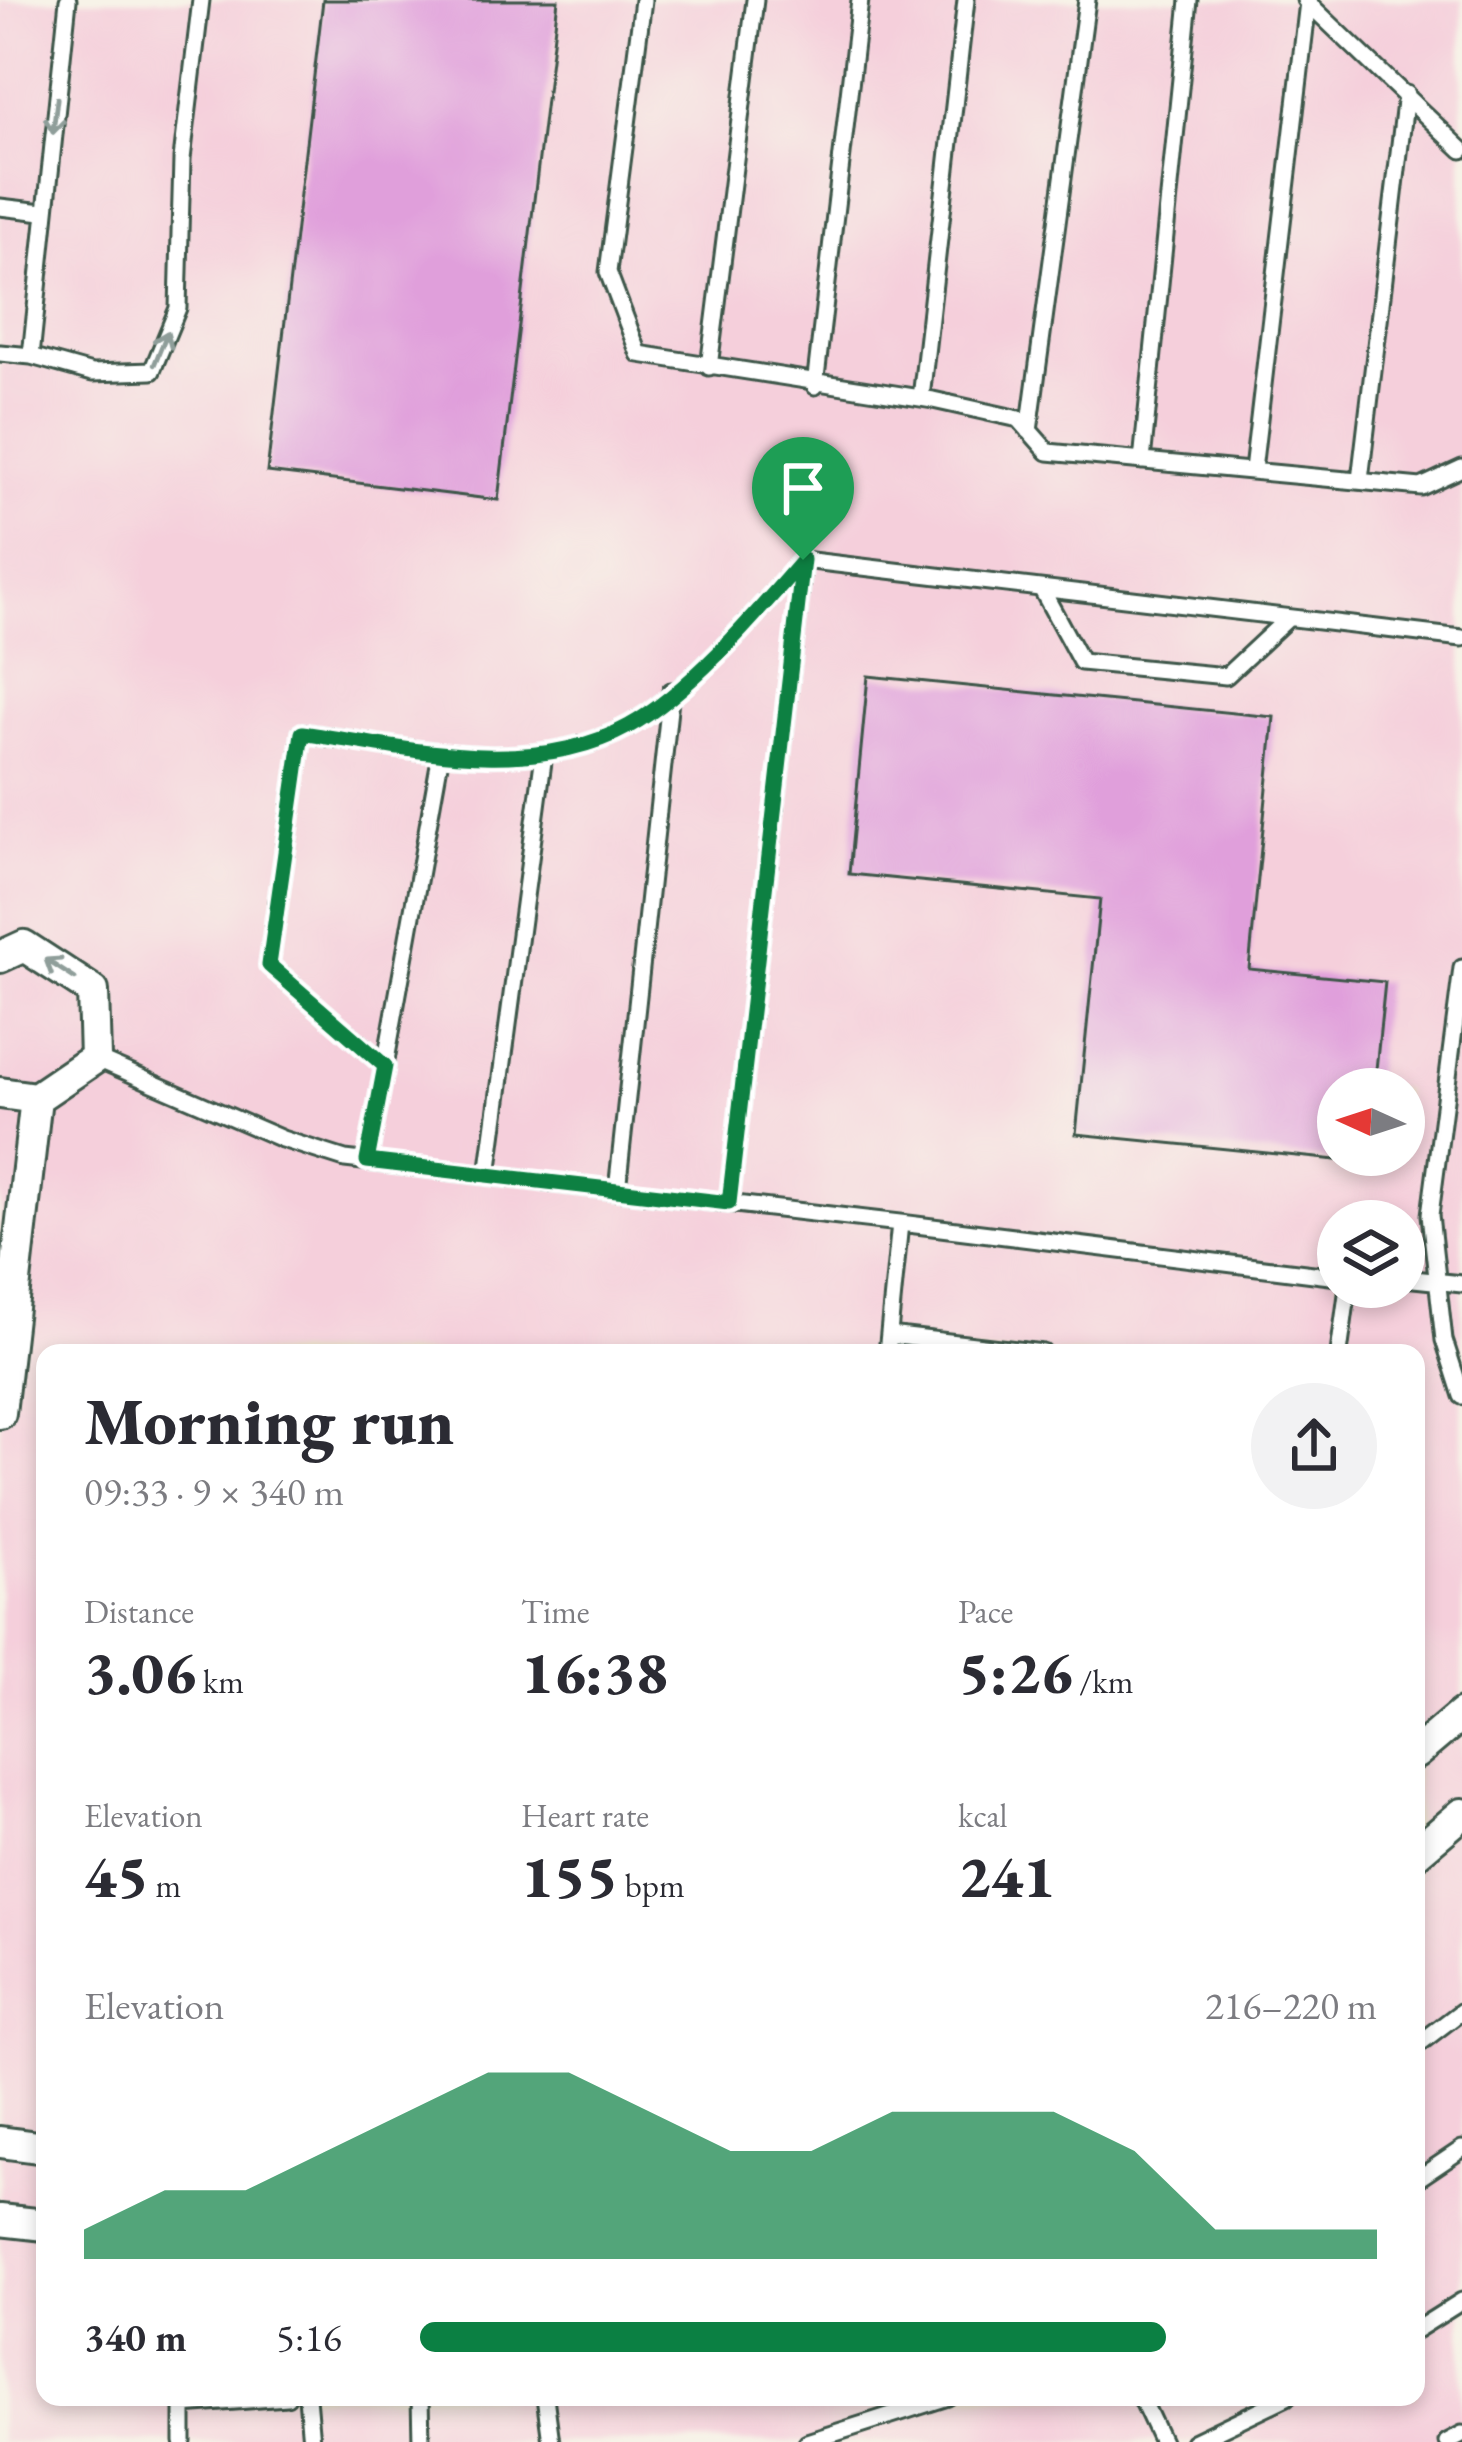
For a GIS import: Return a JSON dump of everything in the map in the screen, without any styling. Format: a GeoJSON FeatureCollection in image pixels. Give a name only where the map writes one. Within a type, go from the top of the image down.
{"type":"FeatureCollection","features":[{"type":"Feature","properties":{"kind":"street"},"geometry":{"type":"LineString","coordinates":[[0,957],[24,946],[93,991],[94,1058],[35,1098],[0,1093]]}},
{"type":"Feature","properties":{"kind":"street"},"geometry":{"type":"LineString","coordinates":[[0,1413],[35,1098]]}},
{"type":"Feature","properties":{"kind":"street"},"geometry":{"type":"LineString","coordinates":[[1425,1745],[1462,1714]]}},
{"type":"Feature","properties":{"kind":"street"},"geometry":{"type":"LineString","coordinates":[[1425,1845],[1462,1814]]}},
{"type":"Feature","properties":{"kind":"street"},"geometry":{"type":"LineString","coordinates":[[0,2142],[36,2147]]}},
{"type":"Feature","properties":{"kind":"street"},"geometry":{"type":"LineString","coordinates":[[0,2220],[36,2224]]}},
{"type":"Feature","properties":{"kind":"lane"},"geometry":{"type":"LineString","coordinates":[[31,356],[68,0]]}},
{"type":"Feature","properties":{"kind":"lane"},"geometry":{"type":"LineString","coordinates":[[0,353],[31,356],[92,374],[152,371],[178,308],[182,159],[201,0]]}},
{"type":"Feature","properties":{"kind":"lane"},"geometry":{"type":"LineString","coordinates":[[643,0],[608,272],[639,354],[815,386],[921,398],[1018,419],[1048,452],[1420,487],[1462,468]]}},
{"type":"Feature","properties":{"kind":"lane"},"geometry":{"type":"LineString","coordinates":[[709,367],[755,0]]}},
{"type":"Feature","properties":{"kind":"lane"},"geometry":{"type":"LineString","coordinates":[[815,386],[860,0]]}},
{"type":"Feature","properties":{"kind":"lane"},"geometry":{"type":"LineString","coordinates":[[921,398],[966,0]]}},
{"type":"Feature","properties":{"kind":"lane"},"geometry":{"type":"LineString","coordinates":[[1029,431],[1087,0]]}},
{"type":"Feature","properties":{"kind":"lane"},"geometry":{"type":"LineString","coordinates":[[1142,460],[1189,0]]}},
{"type":"Feature","properties":{"kind":"lane"},"geometry":{"type":"LineString","coordinates":[[1253,470],[1307,1]]}},
{"type":"Feature","properties":{"kind":"lane"},"geometry":{"type":"LineString","coordinates":[[1307,1],[1462,150]]}},
{"type":"Feature","properties":{"kind":"lane"},"geometry":{"type":"LineString","coordinates":[[1360,480],[1406,94]]}},
{"type":"Feature","properties":{"kind":"lane"},"geometry":{"type":"LineString","coordinates":[[0,207],[43,212]]}},
{"type":"Feature","properties":{"kind":"lane"},"geometry":{"type":"LineString","coordinates":[[803,560],[1462,638]]}},
{"type":"Feature","properties":{"kind":"lane"},"geometry":{"type":"LineString","coordinates":[[385,1066],[269,965],[302,733],[441,753],[544,754],[629,726],[728,645],[803,560]]}},
{"type":"Feature","properties":{"kind":"lane"},"geometry":{"type":"LineString","coordinates":[[729,1203],[803,560]]}},
{"type":"Feature","properties":{"kind":"lane"},"geometry":{"type":"LineString","coordinates":[[1042,590],[1081,662],[1226,676],[1287,619]]}},
{"type":"Feature","properties":{"kind":"lane"},"geometry":{"type":"LineString","coordinates":[[617,1190],[671,692]]}},
{"type":"Feature","properties":{"kind":"lane"},"geometry":{"type":"LineString","coordinates":[[367,1161],[441,753]]}},
{"type":"Feature","properties":{"kind":"lane"},"geometry":{"type":"LineString","coordinates":[[488,1175],[544,754]]}},
{"type":"Feature","properties":{"kind":"lane"},"geometry":{"type":"LineString","coordinates":[[1462,968],[1430,1215],[1444,1340],[1462,1396]]}},
{"type":"Feature","properties":{"kind":"lane"},"geometry":{"type":"LineString","coordinates":[[94,1058],[282,1139],[367,1161],[1317,1274]]}},
{"type":"Feature","properties":{"kind":"lane"},"geometry":{"type":"LineString","coordinates":[[888,1344],[900,1223]]}},
{"type":"Feature","properties":{"kind":"lane"},"geometry":{"type":"LineString","coordinates":[[1425,1278],[1462,1284]]}},
{"type":"Feature","properties":{"kind":"lane"},"geometry":{"type":"LineString","coordinates":[[1340,1344],[1345,1308]]}},
{"type":"Feature","properties":{"kind":"lane"},"geometry":{"type":"LineString","coordinates":[[889,1335],[966,1344]]}},
{"type":"Feature","properties":{"kind":"lane"},"geometry":{"type":"LineString","coordinates":[[1425,2039],[1462,2011]]}},
{"type":"Feature","properties":{"kind":"lane"},"geometry":{"type":"LineString","coordinates":[[1425,2174],[1462,2149]]}},
{"type":"Feature","properties":{"kind":"lane"},"geometry":{"type":"LineString","coordinates":[[1425,2324],[1462,2301]]}},
{"type":"Feature","properties":{"kind":"lane"},"geometry":{"type":"LineString","coordinates":[[183,2406],[183,2442]]}},
{"type":"Feature","properties":{"kind":"lane"},"geometry":{"type":"LineString","coordinates":[[308,2406],[310,2442]]}},
{"type":"Feature","properties":{"kind":"lane"},"geometry":{"type":"LineString","coordinates":[[420,2406],[421,2442]]}},
{"type":"Feature","properties":{"kind":"lane"},"geometry":{"type":"LineString","coordinates":[[545,2406],[551,2442]]}},
{"type":"Feature","properties":{"kind":"lane"},"geometry":{"type":"LineString","coordinates":[[807,2442],[920,2406]]}},
{"type":"Feature","properties":{"kind":"lane"},"geometry":{"type":"LineString","coordinates":[[1145,2406],[1162,2442]]}},
{"type":"Feature","properties":{"kind":"lane"},"geometry":{"type":"LineString","coordinates":[[1193,2442],[1268,2406]]}},
{"type":"Feature","properties":{"kind":"lane"},"geometry":{"type":"LineString","coordinates":[[1447,2442],[1462,2434]]}},
{"type":"Feature","properties":{"kind":"shaded area"},"geometry":{"type":"Polygon","coordinates":[[[0,0],[1462,0],[1462,2442],[0,2442],[0,0]]]}},
{"type":"Feature","properties":{"kind":"building"},"geometry":{"type":"Polygon","coordinates":[[[323,0],[558,0],[498,500],[267,472],[323,0]]]}},
{"type":"Feature","properties":{"kind":"building"},"geometry":{"type":"Polygon","coordinates":[[[868,676],[1274,717],[1249,969],[1385,982],[1376,1068],[1317,1068],[1317,1158],[1076,1134],[1100,899],[849,874],[868,676]]]}},
{"type":"Feature","properties":{"kind":"route"},"geometry":{"type":"LineString","coordinates":[[803,560],[729,1203],[367,1161],[385,1066],[269,965],[302,733],[441,753],[544,754],[629,726],[728,645],[803,560]]}}]}
